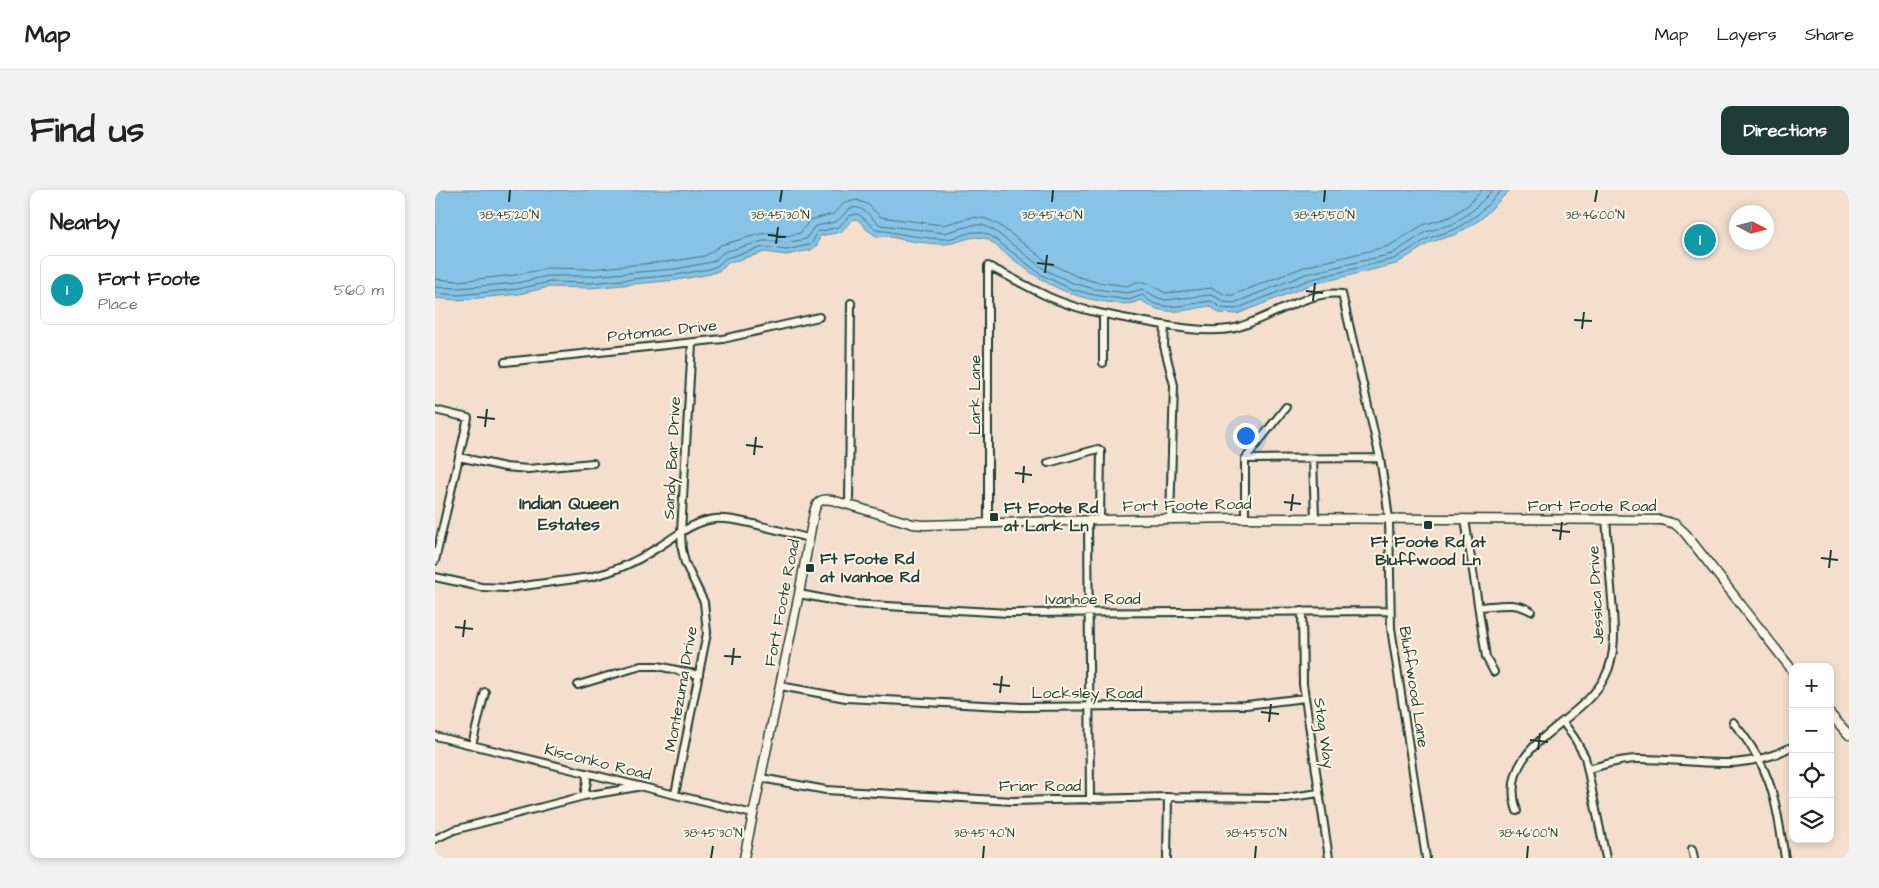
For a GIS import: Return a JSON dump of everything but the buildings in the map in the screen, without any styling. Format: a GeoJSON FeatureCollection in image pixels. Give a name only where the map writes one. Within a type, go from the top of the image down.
{"type":"FeatureCollection","features":[{"type":"Feature","properties":{"kind":"street","name":"Lark Lane"},"geometry":{"type":"LineString","coordinates":[[988,523],[988,266],[1050,297],[1103,314]]}},
{"type":"Feature","properties":{"kind":"street","name":"Bluffwood Lane"},"geometry":{"type":"LineString","coordinates":[[1165,325],[1207,330],[1232,328],[1254,322],[1311,298],[1342,294],[1381,458],[1389,519],[1389,611],[1425,858]]}},
{"type":"Feature","properties":{"kind":"street"},"geometry":{"type":"LineString","coordinates":[[849,504],[851,302]]}},
{"type":"Feature","properties":{"kind":"street"},"geometry":{"type":"LineString","coordinates":[[1103,363],[1103,314],[1165,325],[1164,346],[1174,385],[1170,519]]}},
{"type":"Feature","properties":{"kind":"street","name":"Potomac Drive"},"geometry":{"type":"LineString","coordinates":[[505,362],[672,343],[692,343],[753,333],[819,317]]}},
{"type":"Feature","properties":{"kind":"street","name":"Sandy Bar Drive"},"geometry":{"type":"LineString","coordinates":[[692,343],[681,532],[701,522],[724,519],[809,538]]}},
{"type":"Feature","properties":{"kind":"street"},"geometry":{"type":"LineString","coordinates":[[1245,518],[1245,458],[1286,406]]}},
{"type":"Feature","properties":{"kind":"street"},"geometry":{"type":"LineString","coordinates":[[435,410],[468,418],[435,561]]}},
{"type":"Feature","properties":{"kind":"street"},"geometry":{"type":"LineString","coordinates":[[1048,463],[1098,449],[1101,451],[1100,520]]}},
{"type":"Feature","properties":{"kind":"street"},"geometry":{"type":"LineString","coordinates":[[459,457],[505,467],[529,469],[593,464]]}},
{"type":"Feature","properties":{"kind":"street"},"geometry":{"type":"LineString","coordinates":[[1245,458],[1381,458]]}},
{"type":"Feature","properties":{"kind":"street"},"geometry":{"type":"LineString","coordinates":[[1313,458],[1315,518]]}},
{"type":"Feature","properties":{"kind":"street","name":"Fort Foote Road"},"geometry":{"type":"LineString","coordinates":[[745,858],[799,594],[813,512],[818,502],[826,499],[919,525],[1245,518],[1661,520],[1675,524],[1680,528],[1789,666]]}},
{"type":"Feature","properties":{"kind":"street"},"geometry":{"type":"LineString","coordinates":[[1465,519],[1486,657],[1494,672]]}},
{"type":"Feature","properties":{"kind":"street","name":"Jessica Drive"},"geometry":{"type":"LineString","coordinates":[[1517,811],[1513,797],[1513,788],[1515,776],[1521,763],[1535,745],[1591,697],[1601,684],[1613,654],[1614,628],[1606,519]]}},
{"type":"Feature","properties":{"kind":"street"},"geometry":{"type":"LineString","coordinates":[[1088,520],[1090,800]]}},
{"type":"Feature","properties":{"kind":"street"},"geometry":{"type":"LineString","coordinates":[[435,577],[460,584],[493,588],[523,587],[590,577],[627,565],[681,532]]}},
{"type":"Feature","properties":{"kind":"street","name":"Montezuma Drive"},"geometry":{"type":"LineString","coordinates":[[675,794],[707,633],[706,614],[699,589],[685,563],[681,532]]}},
{"type":"Feature","properties":{"kind":"street","name":"Ivanhoe Road"},"geometry":{"type":"LineString","coordinates":[[799,594],[835,602],[1009,613],[1389,611]]}},
{"type":"Feature","properties":{"kind":"street"},"geometry":{"type":"LineString","coordinates":[[1479,607],[1512,604],[1531,611]]}},
{"type":"Feature","properties":{"kind":"street","name":"Stag Way"},"geometry":{"type":"LineString","coordinates":[[1302,611],[1305,698],[1329,858]]}},
{"type":"Feature","properties":{"kind":"street"},"geometry":{"type":"LineString","coordinates":[[578,685],[641,666],[658,666],[699,675]]}},
{"type":"Feature","properties":{"kind":"street","name":"Locksley Road"},"geometry":{"type":"LineString","coordinates":[[780,686],[846,698],[1005,706],[1246,705],[1305,698]]}},
{"type":"Feature","properties":{"kind":"street"},"geometry":{"type":"LineString","coordinates":[[472,746],[485,692]]}},
{"type":"Feature","properties":{"kind":"street"},"geometry":{"type":"LineString","coordinates":[[1834,720],[1849,735]]}},
{"type":"Feature","properties":{"kind":"street"},"geometry":{"type":"LineString","coordinates":[[1563,722],[1585,757],[1606,858]]}},
{"type":"Feature","properties":{"kind":"street"},"geometry":{"type":"LineString","coordinates":[[1733,722],[1760,759],[1775,799],[1785,858]]}},
{"type":"Feature","properties":{"kind":"street","name":"Kisconko Road"},"geometry":{"type":"LineString","coordinates":[[435,736],[753,814]]}},
{"type":"Feature","properties":{"kind":"street"},"geometry":{"type":"LineString","coordinates":[[1587,770],[1634,759],[1725,764],[1760,759],[1789,748]]}},
{"type":"Feature","properties":{"kind":"street"},"geometry":{"type":"LineString","coordinates":[[585,796],[586,773]]}},
{"type":"Feature","properties":{"kind":"street","name":"Friar Road"},"geometry":{"type":"LineString","coordinates":[[761,778],[807,788],[864,793],[1013,800],[1168,797],[1285,798],[1319,793]]}},
{"type":"Feature","properties":{"kind":"street"},"geometry":{"type":"LineString","coordinates":[[435,839],[454,830],[585,796],[641,786]]}},
{"type":"Feature","properties":{"kind":"street"},"geometry":{"type":"LineString","coordinates":[[1167,858],[1168,797]]}},
{"type":"Feature","properties":{"kind":"street"},"geometry":{"type":"LineString","coordinates":[[1692,849],[1694,858]]}},
{"type":"Feature","properties":{"kind":"water"},"geometry":{"type":"Polygon","coordinates":[[[435,190],[1510,190],[1481,219],[1457,234],[1431,242],[1396,264],[1310,285],[1237,314],[1219,313],[1210,306],[1183,311],[1166,311],[1149,306],[1141,300],[1124,304],[1088,299],[1057,288],[1043,280],[989,240],[976,237],[950,244],[937,244],[886,236],[878,237],[866,229],[857,219],[852,220],[841,232],[820,236],[817,245],[811,250],[786,255],[765,252],[728,263],[721,270],[710,274],[677,280],[590,288],[549,287],[519,294],[458,300],[435,298],[435,190]]]}},
{"type":"Feature","properties":{"kind":"place","name":"Fort Foote"},"geometry":{"type":"Point","coordinates":[1700,240]}},
{"type":"Feature","properties":{"kind":"place","name":"Ft Foote Rd at Lark Ln"},"geometry":{"type":"Point","coordinates":[994,517]}},
{"type":"Feature","properties":{"kind":"place","name":"Ft Foote Rd at Bluffwood Ln"},"geometry":{"type":"Point","coordinates":[1428,525]}},
{"type":"Feature","properties":{"kind":"place","name":"Ft Foote Rd at Ivanhoe Rd"},"geometry":{"type":"Point","coordinates":[810,568]}},
{"type":"Feature","properties":{"kind":"district","name":"Indian Queen Estates"},"geometry":{"type":"Point","coordinates":[569,513]}}]}
